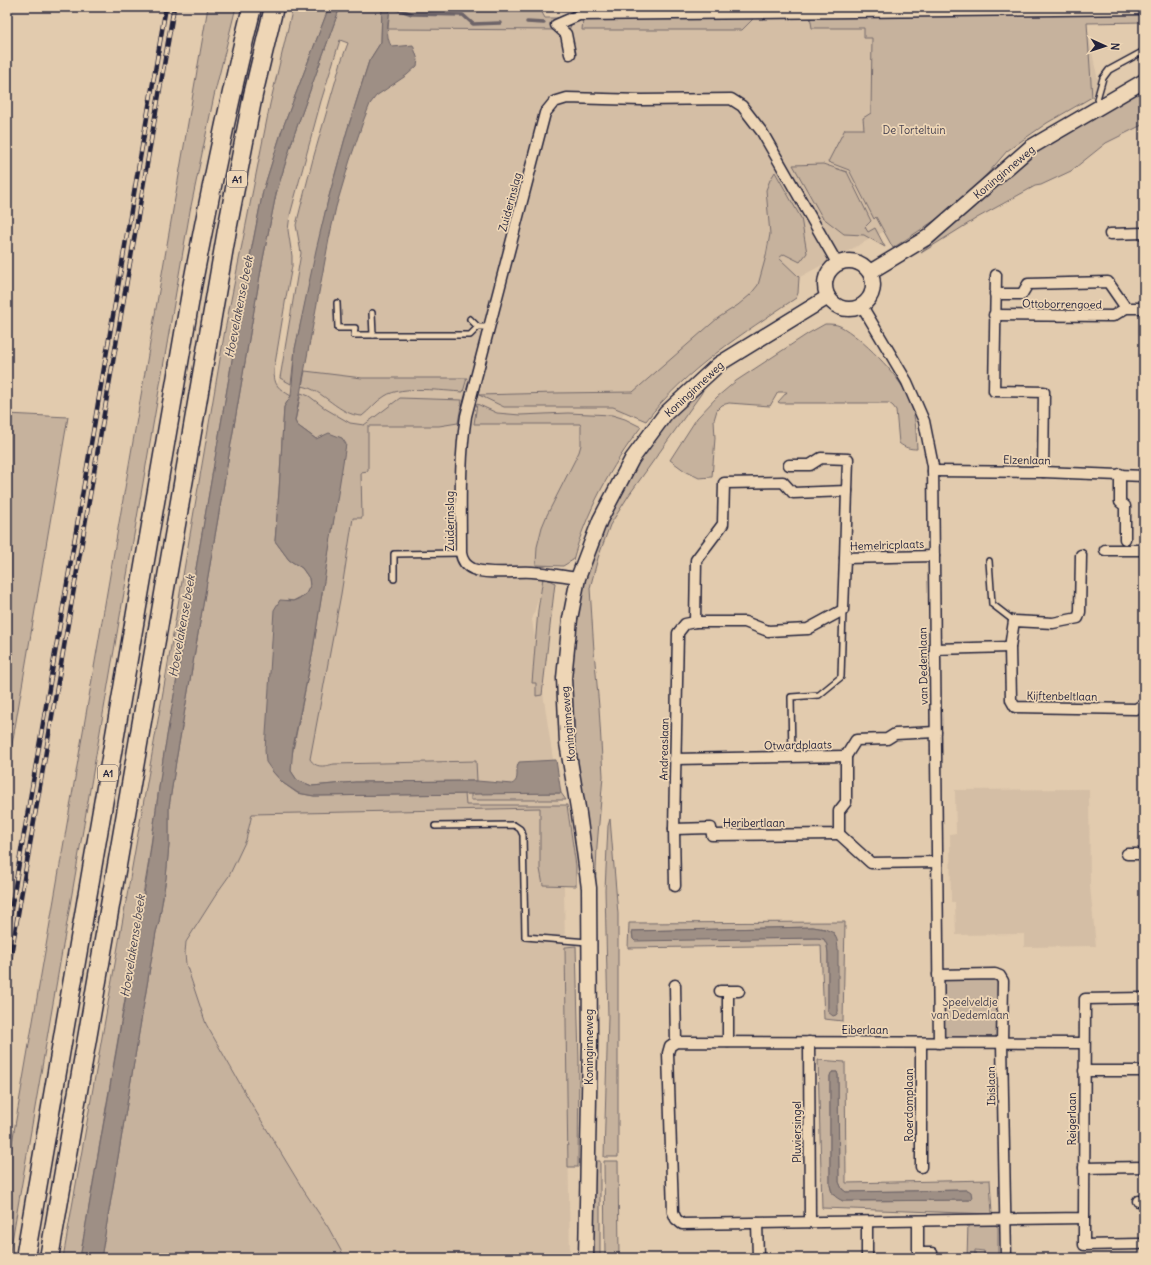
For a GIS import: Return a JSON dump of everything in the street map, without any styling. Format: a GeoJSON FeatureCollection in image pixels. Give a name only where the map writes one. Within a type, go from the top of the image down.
{"type":"FeatureCollection","features":[{"type":"Feature","properties":{"kind":"highway","name":"A1"},"geometry":{"type":"LineString","coordinates":[[25,1258],[194,280],[209,199],[236,72],[252,7]]}},
{"type":"Feature","properties":{"kind":"highway","name":"A1"},"geometry":{"type":"LineString","coordinates":[[48,1258],[226,238],[253,95],[274,7]]}},
{"type":"Feature","properties":{"kind":"main road","name":"Koninginneweg"},"geometry":{"type":"LineString","coordinates":[[870,272],[928,237],[1031,147],[1144,81]]}},
{"type":"Feature","properties":{"kind":"main road"},"geometry":{"type":"LineString","coordinates":[[849,260],[855,261],[866,267],[870,272],[873,281],[872,291],[869,299],[862,306],[843,309],[828,298],[824,287],[824,281],[829,270],[837,263],[849,260]]}},
{"type":"Feature","properties":{"kind":"main road","name":"Koninginneweg"},"geometry":{"type":"LineString","coordinates":[[586,1258],[590,1042],[589,888],[579,814],[567,743],[564,678],[570,619],[578,578],[600,520],[629,466],[666,413],[719,364],[828,298]]}},
{"type":"Feature","properties":{"kind":"street"},"geometry":{"type":"LineString","coordinates":[[570,54],[566,34],[556,25],[579,15],[1144,9]]}},
{"type":"Feature","properties":{"kind":"street","name":"Zuiderinslag"},"geometry":{"type":"LineString","coordinates":[[578,578],[532,572],[480,571],[472,569],[466,565],[462,559],[461,553],[463,433],[466,416],[545,113],[549,107],[554,102],[567,98],[730,100],[742,106],[762,132],[837,263]]}},
{"type":"Feature","properties":{"kind":"street"},"geometry":{"type":"LineString","coordinates":[[1110,234],[1144,233]]}},
{"type":"Feature","properties":{"kind":"street"},"geometry":{"type":"LineString","coordinates":[[996,275],[994,315],[994,390],[1044,392],[1043,472]]}},
{"type":"Feature","properties":{"kind":"street","name":"Ottoborrengoed"},"geometry":{"type":"LineString","coordinates":[[996,294],[1022,294],[1028,284],[1108,282],[1126,308]]}},
{"type":"Feature","properties":{"kind":"street","name":"van Dedemlaan"},"geometry":{"type":"LineString","coordinates":[[862,306],[907,382],[924,420],[934,471],[939,1043]]}},
{"type":"Feature","properties":{"kind":"street","name":"Ottoborrengoed"},"geometry":{"type":"LineString","coordinates":[[994,315],[1113,316],[1126,308],[1144,308]]}},
{"type":"Feature","properties":{"kind":"street"},"geometry":{"type":"LineString","coordinates":[[789,465],[810,465],[821,458],[848,459],[845,558]]}},
{"type":"Feature","properties":{"kind":"street","name":"Elzenlaan"},"geometry":{"type":"LineString","coordinates":[[934,471],[1043,472],[1144,476]]}},
{"type":"Feature","properties":{"kind":"street"},"geometry":{"type":"LineString","coordinates":[[1120,474],[1120,502],[1125,506],[1125,539]]}},
{"type":"Feature","properties":{"kind":"street"},"geometry":{"type":"LineString","coordinates":[[843,610],[808,629],[768,631],[745,622],[695,622],[696,560],[723,524],[724,482],[783,482],[793,493],[847,492]]}},
{"type":"Feature","properties":{"kind":"street"},"geometry":{"type":"LineString","coordinates":[[1105,550],[1144,550]]}},
{"type":"Feature","properties":{"kind":"street"},"geometry":{"type":"LineString","coordinates":[[1014,621],[1053,624],[1078,618],[1080,612],[1081,555]]}},
{"type":"Feature","properties":{"kind":"street","name":"Hemelricplaats"},"geometry":{"type":"LineString","coordinates":[[843,610],[845,558],[934,556]]}},
{"type":"Feature","properties":{"kind":"street","name":"Kijftenbeltlaan"},"geometry":{"type":"LineString","coordinates":[[1014,621],[1010,647],[1012,700],[1015,707],[1136,710],[1144,704]]}},
{"type":"Feature","properties":{"kind":"street","name":"Andreaslaan"},"geometry":{"type":"LineString","coordinates":[[675,886],[674,829],[678,633],[685,624],[695,622]]}},
{"type":"Feature","properties":{"kind":"street"},"geometry":{"type":"LineString","coordinates":[[935,649],[1010,647]]}},
{"type":"Feature","properties":{"kind":"street","name":"Otwardplaats"},"geometry":{"type":"LineString","coordinates":[[675,759],[846,756],[856,740],[887,739],[895,734],[936,732]]}},
{"type":"Feature","properties":{"kind":"street"},"geometry":{"type":"LineString","coordinates":[[846,756],[846,802],[839,811],[839,834],[871,863],[937,862]]}},
{"type":"Feature","properties":{"kind":"street","name":"Heribertlaan"},"geometry":{"type":"LineString","coordinates":[[674,829],[711,828],[712,835],[839,834]]}},
{"type":"Feature","properties":{"kind":"street"},"geometry":{"type":"LineString","coordinates":[[1127,854],[1144,854]]}},
{"type":"Feature","properties":{"kind":"street","name":"Ibislaan"},"geometry":{"type":"LineString","coordinates":[[938,975],[995,974],[1004,980],[1002,1043],[1006,1258]]}},
{"type":"Feature","properties":{"kind":"street"},"geometry":{"type":"LineString","coordinates":[[675,985],[676,1042],[670,1046],[668,1053],[673,1212],[676,1219],[682,1224],[1084,1218]]}},
{"type":"Feature","properties":{"kind":"street"},"geometry":{"type":"LineString","coordinates":[[728,1042],[724,991],[739,991]]}},
{"type":"Feature","properties":{"kind":"street","name":"Reigerlaan"},"geometry":{"type":"LineString","coordinates":[[1139,1244],[1084,1245],[1084,1043],[1085,999],[1142,998]]}},
{"type":"Feature","properties":{"kind":"street","name":"Eiberlaan"},"geometry":{"type":"LineString","coordinates":[[676,1042],[1002,1043]]}},
{"type":"Feature","properties":{"kind":"street","name":"Pluviersingel"},"geometry":{"type":"LineString","coordinates":[[809,1042],[810,1222]]}},
{"type":"Feature","properties":{"kind":"street","name":"Roerdomplaan"},"geometry":{"type":"LineString","coordinates":[[920,1043],[921,1166]]}},
{"type":"Feature","properties":{"kind":"street"},"geometry":{"type":"LineString","coordinates":[[1002,1043],[1084,1043]]}},
{"type":"Feature","properties":{"kind":"street"},"geometry":{"type":"LineString","coordinates":[[1084,1071],[1142,1071]]}},
{"type":"Feature","properties":{"kind":"street"},"geometry":{"type":"LineString","coordinates":[[1084,1168],[1144,1167]]}},
{"type":"Feature","properties":{"kind":"street"},"geometry":{"type":"LineString","coordinates":[[918,1221],[918,1253],[932,1253]]}},
{"type":"Feature","properties":{"kind":"street"},"geometry":{"type":"LineString","coordinates":[[867,1222],[867,1256]]}},
{"type":"Feature","properties":{"kind":"street"},"geometry":{"type":"LineString","coordinates":[[757,1223],[758,1257]]}},
{"type":"Feature","properties":{"kind":"lane"},"geometry":{"type":"LineString","coordinates":[[1100,107],[1097,99],[1103,78],[1109,70],[1144,51]]}},
{"type":"Feature","properties":{"kind":"lane"},"geometry":{"type":"LineString","coordinates":[[338,303],[338,328],[355,328],[354,335],[470,335],[478,327],[489,327]]}},
{"type":"Feature","properties":{"kind":"lane"},"geometry":{"type":"LineString","coordinates":[[372,313],[372,335]]}},
{"type":"Feature","properties":{"kind":"lane"},"geometry":{"type":"LineString","coordinates":[[470,319],[478,327]]}},
{"type":"Feature","properties":{"kind":"lane"},"geometry":{"type":"LineString","coordinates":[[394,579],[394,554],[461,553]]}},
{"type":"Feature","properties":{"kind":"lane"},"geometry":{"type":"LineString","coordinates":[[989,561],[992,604],[1014,621]]}},
{"type":"Feature","properties":{"kind":"lane","name":"Hemelricplaats"},"geometry":{"type":"LineString","coordinates":[[792,757],[791,697],[819,695],[841,677],[843,610]]}},
{"type":"Feature","properties":{"kind":"lane"},"geometry":{"type":"LineString","coordinates":[[434,826],[514,825],[520,829],[523,835],[525,937],[589,942]]}},
{"type":"Feature","properties":{"kind":"shaded area"},"geometry":{"type":"Polygon","coordinates":[[[329,7],[340,7],[294,135],[276,194],[262,264],[176,761],[169,807],[169,845],[166,878],[101,1258],[80,1258],[147,876],[163,759],[249,262],[263,191],[282,130],[329,7]]]}},
{"type":"Feature","properties":{"kind":"shaded area"},"geometry":{"type":"Polygon","coordinates":[[[382,7],[390,7],[388,38],[392,47],[413,45],[418,60],[417,66],[407,75],[376,96],[370,104],[350,160],[336,207],[329,239],[295,421],[297,425],[316,439],[329,433],[342,438],[346,444],[312,656],[293,747],[291,771],[297,780],[312,786],[355,782],[477,781],[512,784],[515,782],[517,777],[519,762],[556,760],[561,793],[314,796],[298,793],[283,783],[266,762],[265,750],[274,610],[280,600],[293,601],[298,599],[306,594],[310,586],[309,578],[302,568],[289,560],[275,541],[284,407],[291,396],[295,349],[328,200],[347,131],[369,61],[381,42],[382,7]]]}},
{"type":"Feature","properties":{"kind":"shaded area"},"geometry":{"type":"Polygon","coordinates":[[[1083,11],[1100,89],[1035,124],[885,231],[774,291],[626,409],[558,532],[532,620],[563,826],[570,1258],[345,1258],[328,1227],[304,1191],[255,1110],[206,1024],[186,964],[185,953],[223,579],[377,25],[1083,11]]]}},
{"type":"Feature","properties":{"kind":"shaded area"},"geometry":{"type":"Polygon","coordinates":[[[1089,789],[1090,886],[1096,946],[1024,947],[1024,934],[956,935],[955,902],[951,902],[950,834],[956,833],[955,790],[1089,789]]]}},
{"type":"Feature","properties":{"kind":"shaded area"},"geometry":{"type":"Polygon","coordinates":[[[813,927],[825,929],[834,933],[837,940],[838,1012],[833,1016],[828,1012],[828,954],[827,945],[824,939],[635,941],[633,939],[632,931],[813,927]]]}},
{"type":"Feature","properties":{"kind":"shaded area"},"geometry":{"type":"Polygon","coordinates":[[[833,1072],[837,1072],[838,1075],[839,1182],[842,1189],[846,1192],[968,1190],[971,1192],[972,1198],[970,1200],[843,1201],[835,1197],[830,1185],[830,1076],[833,1072]]]}},
{"type":"Feature","properties":{"kind":"green space"},"geometry":{"type":"Polygon","coordinates":[[[208,7],[236,7],[214,96],[190,211],[9,1258],[7,1258],[7,1172],[208,7]]]}},
{"type":"Feature","properties":{"kind":"green space"},"geometry":{"type":"Polygon","coordinates":[[[293,7],[329,7],[282,130],[263,191],[249,262],[163,759],[148,866],[80,1258],[63,1258],[166,675],[225,330],[270,104],[293,7]]]}},
{"type":"Feature","properties":{"kind":"green space"},"geometry":{"type":"Polygon","coordinates":[[[340,7],[382,7],[381,42],[369,61],[347,131],[328,200],[295,349],[291,384],[280,378],[301,253],[296,225],[313,159],[341,62],[348,43],[340,40],[321,101],[290,215],[288,230],[292,266],[274,370],[276,383],[283,391],[291,396],[284,407],[275,541],[289,560],[302,568],[309,578],[310,586],[306,594],[293,601],[287,600],[273,772],[283,783],[297,793],[314,796],[465,794],[466,805],[567,805],[576,866],[576,886],[543,885],[540,869],[540,808],[252,814],[246,840],[229,876],[186,942],[186,964],[206,1024],[255,1110],[304,1191],[328,1227],[345,1258],[101,1258],[166,878],[169,845],[169,807],[176,761],[262,264],[276,194],[294,135],[340,7]]]}},
{"type":"Feature","properties":{"kind":"green space"},"geometry":{"type":"Polygon","coordinates":[[[390,7],[539,7],[545,18],[570,19],[571,25],[569,30],[388,29],[390,7]]]}},
{"type":"Feature","properties":{"kind":"green space","name":"De Torteltuin"},"geometry":{"type":"Polygon","coordinates":[[[1144,12],[1144,22],[1087,23],[1092,97],[1047,123],[1007,151],[989,172],[949,211],[893,248],[876,217],[874,219],[849,170],[828,162],[845,129],[864,129],[863,118],[871,113],[872,38],[864,38],[864,28],[812,28],[810,16],[1144,12]]]}},
{"type":"Feature","properties":{"kind":"green space"},"geometry":{"type":"Polygon","coordinates":[[[755,17],[742,30],[582,30],[583,19],[755,17]]]}},
{"type":"Feature","properties":{"kind":"green space"},"geometry":{"type":"Polygon","coordinates":[[[1142,87],[1144,90],[1144,124],[1106,143],[1071,171],[1041,185],[1035,186],[977,218],[921,253],[1027,156],[1142,87]]]}},
{"type":"Feature","properties":{"kind":"green space"},"geometry":{"type":"Polygon","coordinates":[[[823,164],[847,172],[871,221],[865,227],[868,232],[875,228],[885,247],[864,235],[844,234],[822,217],[793,165],[823,164]]]}},
{"type":"Feature","properties":{"kind":"green space"},"geometry":{"type":"Polygon","coordinates":[[[775,172],[801,218],[807,253],[800,262],[784,254],[779,258],[799,277],[798,293],[796,298],[735,339],[697,369],[662,402],[646,421],[613,407],[504,407],[479,395],[633,392],[718,318],[750,295],[758,285],[770,234],[766,190],[775,172]]]}},
{"type":"Feature","properties":{"kind":"green space"},"geometry":{"type":"Polygon","coordinates":[[[825,324],[838,325],[849,331],[868,347],[897,378],[911,403],[913,410],[917,449],[908,448],[899,443],[896,410],[889,403],[780,403],[778,402],[787,392],[778,392],[770,406],[729,403],[722,405],[717,410],[714,420],[715,438],[712,477],[699,478],[685,471],[670,460],[697,418],[717,397],[736,381],[825,324]]]}},
{"type":"Feature","properties":{"kind":"green space"},"geometry":{"type":"Polygon","coordinates":[[[305,371],[362,378],[467,378],[463,392],[412,390],[392,393],[382,398],[362,416],[353,415],[338,407],[310,388],[302,386],[305,371]]]}},
{"type":"Feature","properties":{"kind":"green space"},"geometry":{"type":"Polygon","coordinates":[[[707,382],[701,394],[629,495],[610,525],[598,558],[590,588],[603,776],[597,846],[595,896],[593,896],[594,867],[573,737],[570,667],[573,636],[586,571],[610,511],[644,452],[668,421],[707,382]]]}},
{"type":"Feature","properties":{"kind":"green space"},"geometry":{"type":"Polygon","coordinates":[[[301,393],[309,396],[326,409],[350,423],[364,425],[400,398],[462,400],[458,423],[439,426],[368,426],[368,471],[361,472],[362,518],[353,518],[341,594],[310,759],[318,766],[334,764],[476,761],[477,781],[355,782],[312,786],[297,780],[291,771],[291,760],[312,656],[337,498],[316,439],[297,425],[295,421],[301,393]]]}},
{"type":"Feature","properties":{"kind":"green space"},"geometry":{"type":"Polygon","coordinates":[[[477,404],[497,413],[520,415],[568,413],[612,415],[625,419],[641,427],[630,442],[601,490],[578,542],[573,560],[563,566],[536,565],[537,547],[547,515],[579,452],[581,445],[580,424],[474,424],[477,404]]]}},
{"type":"Feature","properties":{"kind":"green space"},"geometry":{"type":"Polygon","coordinates":[[[7,414],[68,417],[7,774],[7,414]]]}},
{"type":"Feature","properties":{"kind":"green space"},"geometry":{"type":"Polygon","coordinates":[[[543,578],[555,583],[542,695],[536,696],[536,683],[532,683],[538,610],[543,578]]]}},
{"type":"Feature","properties":{"kind":"green space"},"geometry":{"type":"Polygon","coordinates":[[[561,793],[566,800],[471,800],[471,794],[561,793]]]}},
{"type":"Feature","properties":{"kind":"green space"},"geometry":{"type":"Polygon","coordinates":[[[610,819],[618,914],[618,1157],[604,1157],[608,1017],[605,890],[608,826],[610,819]]]}},
{"type":"Feature","properties":{"kind":"green space"},"geometry":{"type":"Polygon","coordinates":[[[845,922],[843,1021],[824,1019],[821,945],[628,948],[629,923],[845,922]],[[813,927],[632,931],[633,939],[824,939],[827,945],[828,954],[828,1012],[838,1011],[825,929],[813,927]]]}},
{"type":"Feature","properties":{"kind":"green space"},"geometry":{"type":"Polygon","coordinates":[[[576,946],[579,1060],[578,1167],[568,1167],[565,947],[576,946]]]}},
{"type":"Feature","properties":{"kind":"green space","name":"Speelveldje van Dedemlaan"},"geometry":{"type":"Polygon","coordinates":[[[940,977],[994,977],[999,981],[999,1039],[940,1041],[940,977]]]}},
{"type":"Feature","properties":{"kind":"green space"},"geometry":{"type":"Polygon","coordinates":[[[818,1060],[845,1062],[846,1183],[990,1180],[992,1214],[822,1208],[818,1060]],[[833,1072],[830,1076],[830,1185],[832,1194],[843,1201],[970,1200],[968,1190],[846,1192],[842,1189],[839,1182],[837,1072],[833,1072]]]}},
{"type":"Feature","properties":{"kind":"green space"},"geometry":{"type":"Polygon","coordinates":[[[594,1161],[600,1161],[600,1258],[593,1258],[594,1161]]]}},
{"type":"Feature","properties":{"kind":"green space"},"geometry":{"type":"Polygon","coordinates":[[[604,1161],[618,1161],[619,1258],[605,1258],[604,1161]]]}},
{"type":"Feature","properties":{"kind":"green space"},"geometry":{"type":"Polygon","coordinates":[[[968,1223],[992,1223],[998,1227],[998,1258],[984,1258],[984,1251],[975,1250],[975,1258],[967,1258],[968,1223]]]}},
{"type":"Feature","properties":{"kind":"waterway"},"geometry":{"type":"LineString","coordinates":[[392,7],[412,14],[463,15],[473,24],[500,23]]}},
{"type":"Feature","properties":{"kind":"waterway"},"geometry":{"type":"LineString","coordinates":[[563,9],[708,7]]}},
{"type":"Feature","properties":{"kind":"waterway"},"geometry":{"type":"LineString","coordinates":[[527,22],[544,23]]}},
{"type":"Feature","properties":{"kind":"railway"},"geometry":{"type":"LineString","coordinates":[[7,933],[166,7]]}},
{"type":"Feature","properties":{"kind":"railway"},"geometry":{"type":"LineString","coordinates":[[7,978],[174,7]]}},
{"type":"Feature","properties":{"kind":"water label","name":"Hoevelakense beek"},"geometry":{"type":"Point","coordinates":[239,307]}},
{"type":"Feature","properties":{"kind":"water label","name":"Hoevelakense beek"},"geometry":{"type":"Point","coordinates":[182,626]}},
{"type":"Feature","properties":{"kind":"water label","name":"Hoevelakense beek"},"geometry":{"type":"Point","coordinates":[133,946]}}]}
